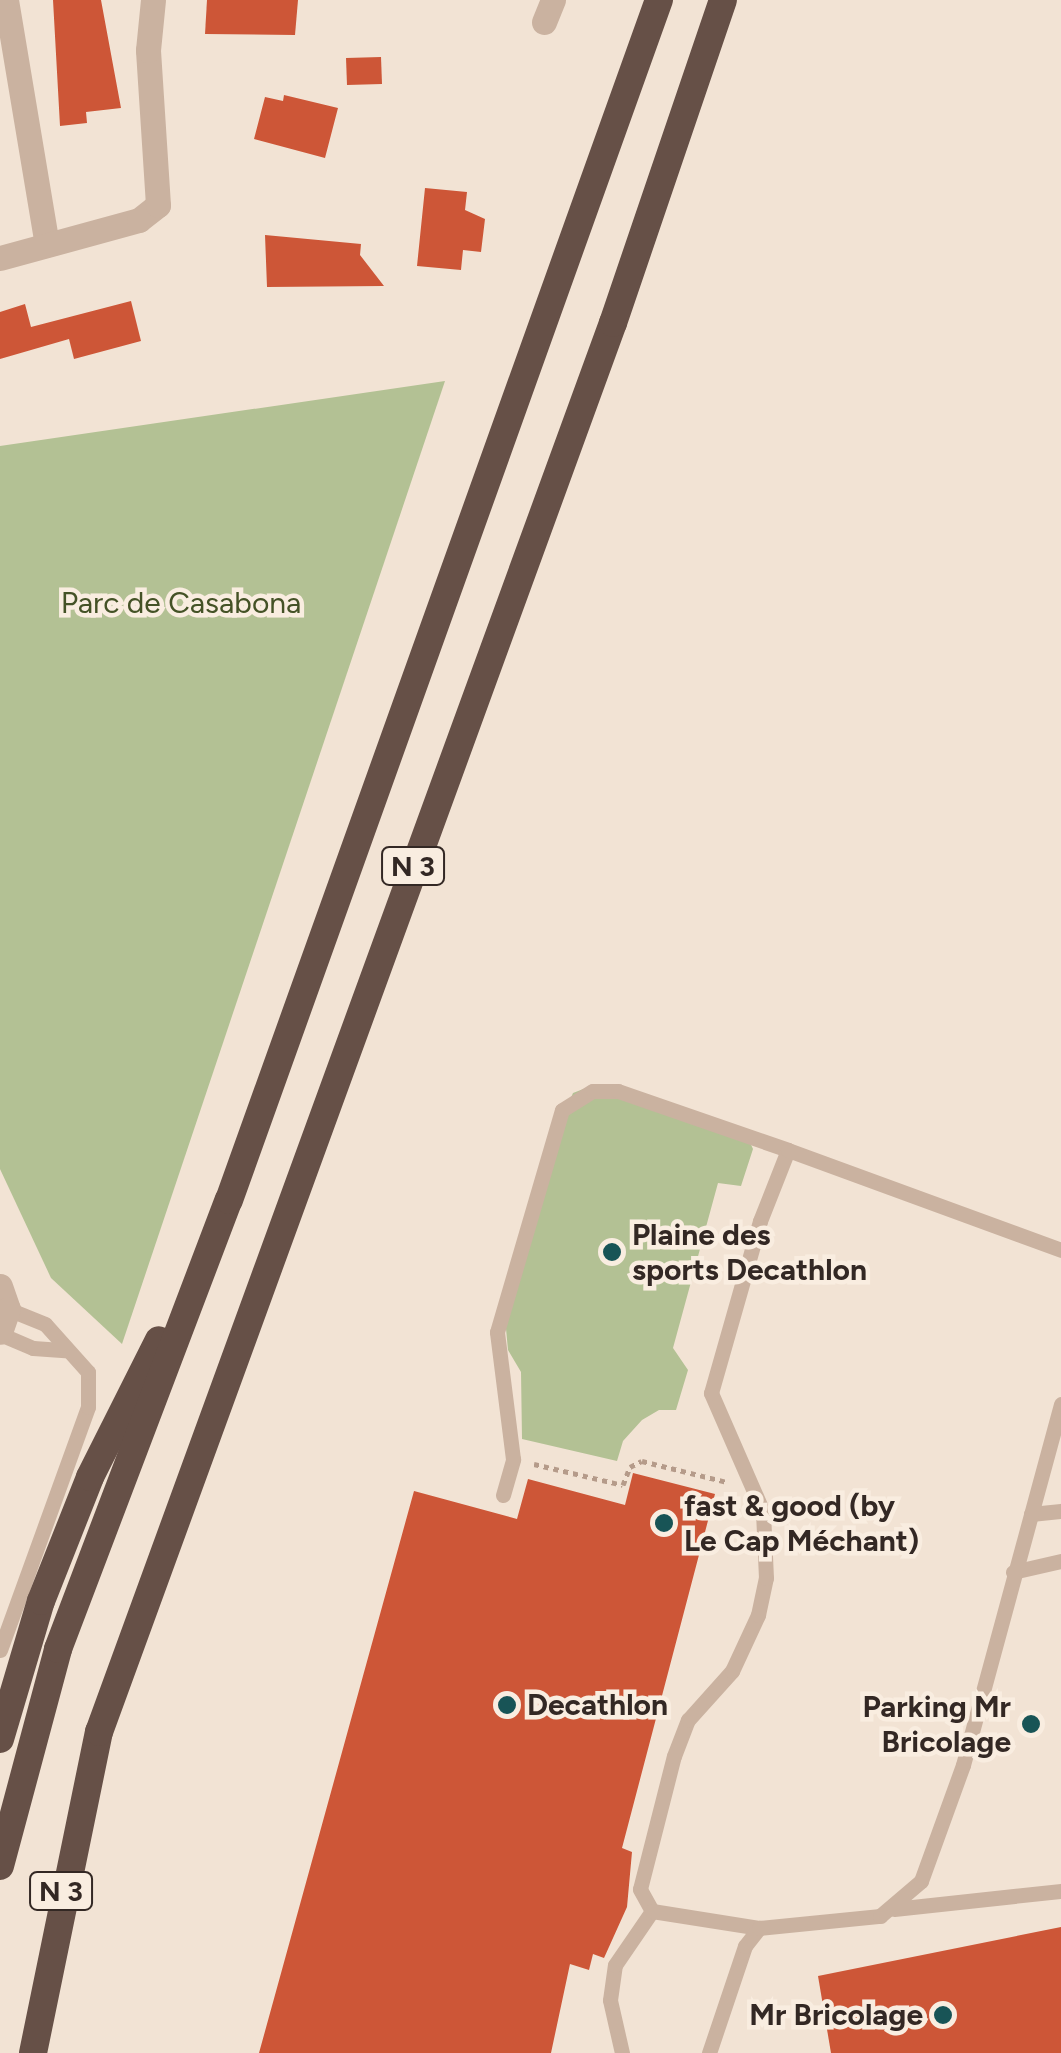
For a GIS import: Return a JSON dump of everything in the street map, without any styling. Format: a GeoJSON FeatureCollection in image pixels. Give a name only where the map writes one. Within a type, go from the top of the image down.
{"type":"FeatureCollection","features":[{"type":"Feature","properties":{"kind":"highway","name":"N 3"},"geometry":{"type":"LineString","coordinates":[[0,1866],[58,1650],[229,1200],[659,0]]}},
{"type":"Feature","properties":{"kind":"highway","name":"N 3"},"geometry":{"type":"LineString","coordinates":[[33,2053],[99,1732],[613,322],[723,0]]}},
{"type":"Feature","properties":{"kind":"highway","name":"N 3"},"geometry":{"type":"LineString","coordinates":[[0,1738],[41,1601],[90,1477],[229,1200]]}},
{"type":"Feature","properties":{"kind":"street"},"geometry":{"type":"LineString","coordinates":[[6,0],[47,245]]}},
{"type":"Feature","properties":{"kind":"street"},"geometry":{"type":"LineString","coordinates":[[0,258],[139,220],[158,205],[148,50],[153,0]]}},
{"type":"Feature","properties":{"kind":"lane"},"geometry":{"type":"LineString","coordinates":[[503,1495],[514,1459],[497,1332],[562,1110],[593,1091],[618,1091],[1061,1250]]}},
{"type":"Feature","properties":{"kind":"lane"},"geometry":{"type":"LineString","coordinates":[[652,1911],[640,1890],[674,1756],[688,1720],[732,1671],[758,1615],[768,1554],[749,1474],[711,1393],[760,1221],[788,1150]]}},
{"type":"Feature","properties":{"kind":"lane"},"geometry":{"type":"LineString","coordinates":[[2,1315],[33,1348],[65,1350]]}},
{"type":"Feature","properties":{"kind":"lane"},"geometry":{"type":"LineString","coordinates":[[0,1650],[88,1408],[88,1372],[44,1324],[2,1315]]}},
{"type":"Feature","properties":{"kind":"lane"},"geometry":{"type":"LineString","coordinates":[[894,1909],[922,1881],[931,1858],[999,1643],[1013,1572],[1061,1404]]}},
{"type":"Feature","properties":{"kind":"lane"},"geometry":{"type":"LineString","coordinates":[[1031,1514],[1061,1511]]}},
{"type":"Feature","properties":{"kind":"lane"},"geometry":{"type":"LineString","coordinates":[[1013,1572],[1061,1561]]}},
{"type":"Feature","properties":{"kind":"lane"},"geometry":{"type":"LineString","coordinates":[[652,1911],[759,1928],[848,1921],[894,1909],[1061,1891]]}},
{"type":"Feature","properties":{"kind":"lane"},"geometry":{"type":"LineString","coordinates":[[622,2053],[610,2000],[614,1964],[652,1911]]}},
{"type":"Feature","properties":{"kind":"lane"},"geometry":{"type":"LineString","coordinates":[[709,2053],[745,1946],[759,1928]]}},
{"type":"Feature","properties":{"kind":"path"},"geometry":{"type":"LineString","coordinates":[[514,1459],[623,1486],[630,1467],[642,1460],[721,1484],[749,1474]]}},
{"type":"Feature","properties":{"kind":"green space","name":"Parc de Casabona"},"geometry":{"type":"Polygon","coordinates":[[[445,381],[122,1344],[51,1278],[0,1169],[0,446],[445,381]]]}},
{"type":"Feature","properties":{"kind":"green space","name":"Plaine des sports Decathlon"},"geometry":{"type":"Polygon","coordinates":[[[586,1088],[744,1129],[753,1149],[741,1186],[718,1183],[673,1348],[688,1370],[676,1410],[659,1410],[642,1420],[623,1441],[617,1461],[522,1439],[521,1372],[508,1350],[505,1318],[561,1121],[573,1093],[586,1088]]]}},
{"type":"Feature","properties":{"kind":"building"},"geometry":{"type":"Polygon","coordinates":[[[53,0],[101,0],[121,108],[86,112],[87,123],[60,126],[53,0]]]}},
{"type":"Feature","properties":{"kind":"building"},"geometry":{"type":"Polygon","coordinates":[[[207,0],[298,0],[295,35],[205,34],[207,0]]]}},
{"type":"Feature","properties":{"kind":"building"},"geometry":{"type":"Polygon","coordinates":[[[381,57],[382,84],[347,85],[346,58],[381,57]]]}},
{"type":"Feature","properties":{"kind":"building"},"geometry":{"type":"Polygon","coordinates":[[[284,95],[338,108],[325,158],[254,139],[265,97],[283,101],[284,95]]]}},
{"type":"Feature","properties":{"kind":"building"},"geometry":{"type":"Polygon","coordinates":[[[425,188],[467,192],[465,210],[485,219],[481,252],[463,250],[461,270],[417,266],[425,188]]]}},
{"type":"Feature","properties":{"kind":"building"},"geometry":{"type":"Polygon","coordinates":[[[265,235],[361,244],[360,255],[384,286],[267,287],[265,235]]]}},
{"type":"Feature","properties":{"kind":"building"},"geometry":{"type":"Polygon","coordinates":[[[131,301],[141,341],[74,359],[69,339],[0,359],[0,312],[25,304],[31,327],[131,301]]]}},
{"type":"Feature","properties":{"kind":"building","name":"Decathlon"},"geometry":{"type":"Polygon","coordinates":[[[633,1473],[715,1494],[622,1848],[632,1852],[627,1907],[604,1958],[593,1954],[589,1970],[570,1964],[551,2053],[259,2053],[414,1491],[517,1519],[528,1479],[625,1505],[633,1473]]]}},
{"type":"Feature","properties":{"kind":"building","name":"Mr Bricolage"},"geometry":{"type":"Polygon","coordinates":[[[1061,1927],[1061,2053],[831,2053],[818,1976],[1061,1927]]]}},
{"type":"Feature","properties":{"kind":"place","name":"Plaine des sports Decathlon"},"geometry":{"type":"Point","coordinates":[612,1252]}},
{"type":"Feature","properties":{"kind":"place","name":"fast & good (by Le Cap Méchant)"},"geometry":{"type":"Point","coordinates":[664,1523]}},
{"type":"Feature","properties":{"kind":"place","name":"Decathlon"},"geometry":{"type":"Point","coordinates":[507,1705]}},
{"type":"Feature","properties":{"kind":"place","name":"Parking Mr Bricolage"},"geometry":{"type":"Point","coordinates":[1031,1724]}},
{"type":"Feature","properties":{"kind":"place","name":"Mr Bricolage"},"geometry":{"type":"Point","coordinates":[943,2015]}}]}
